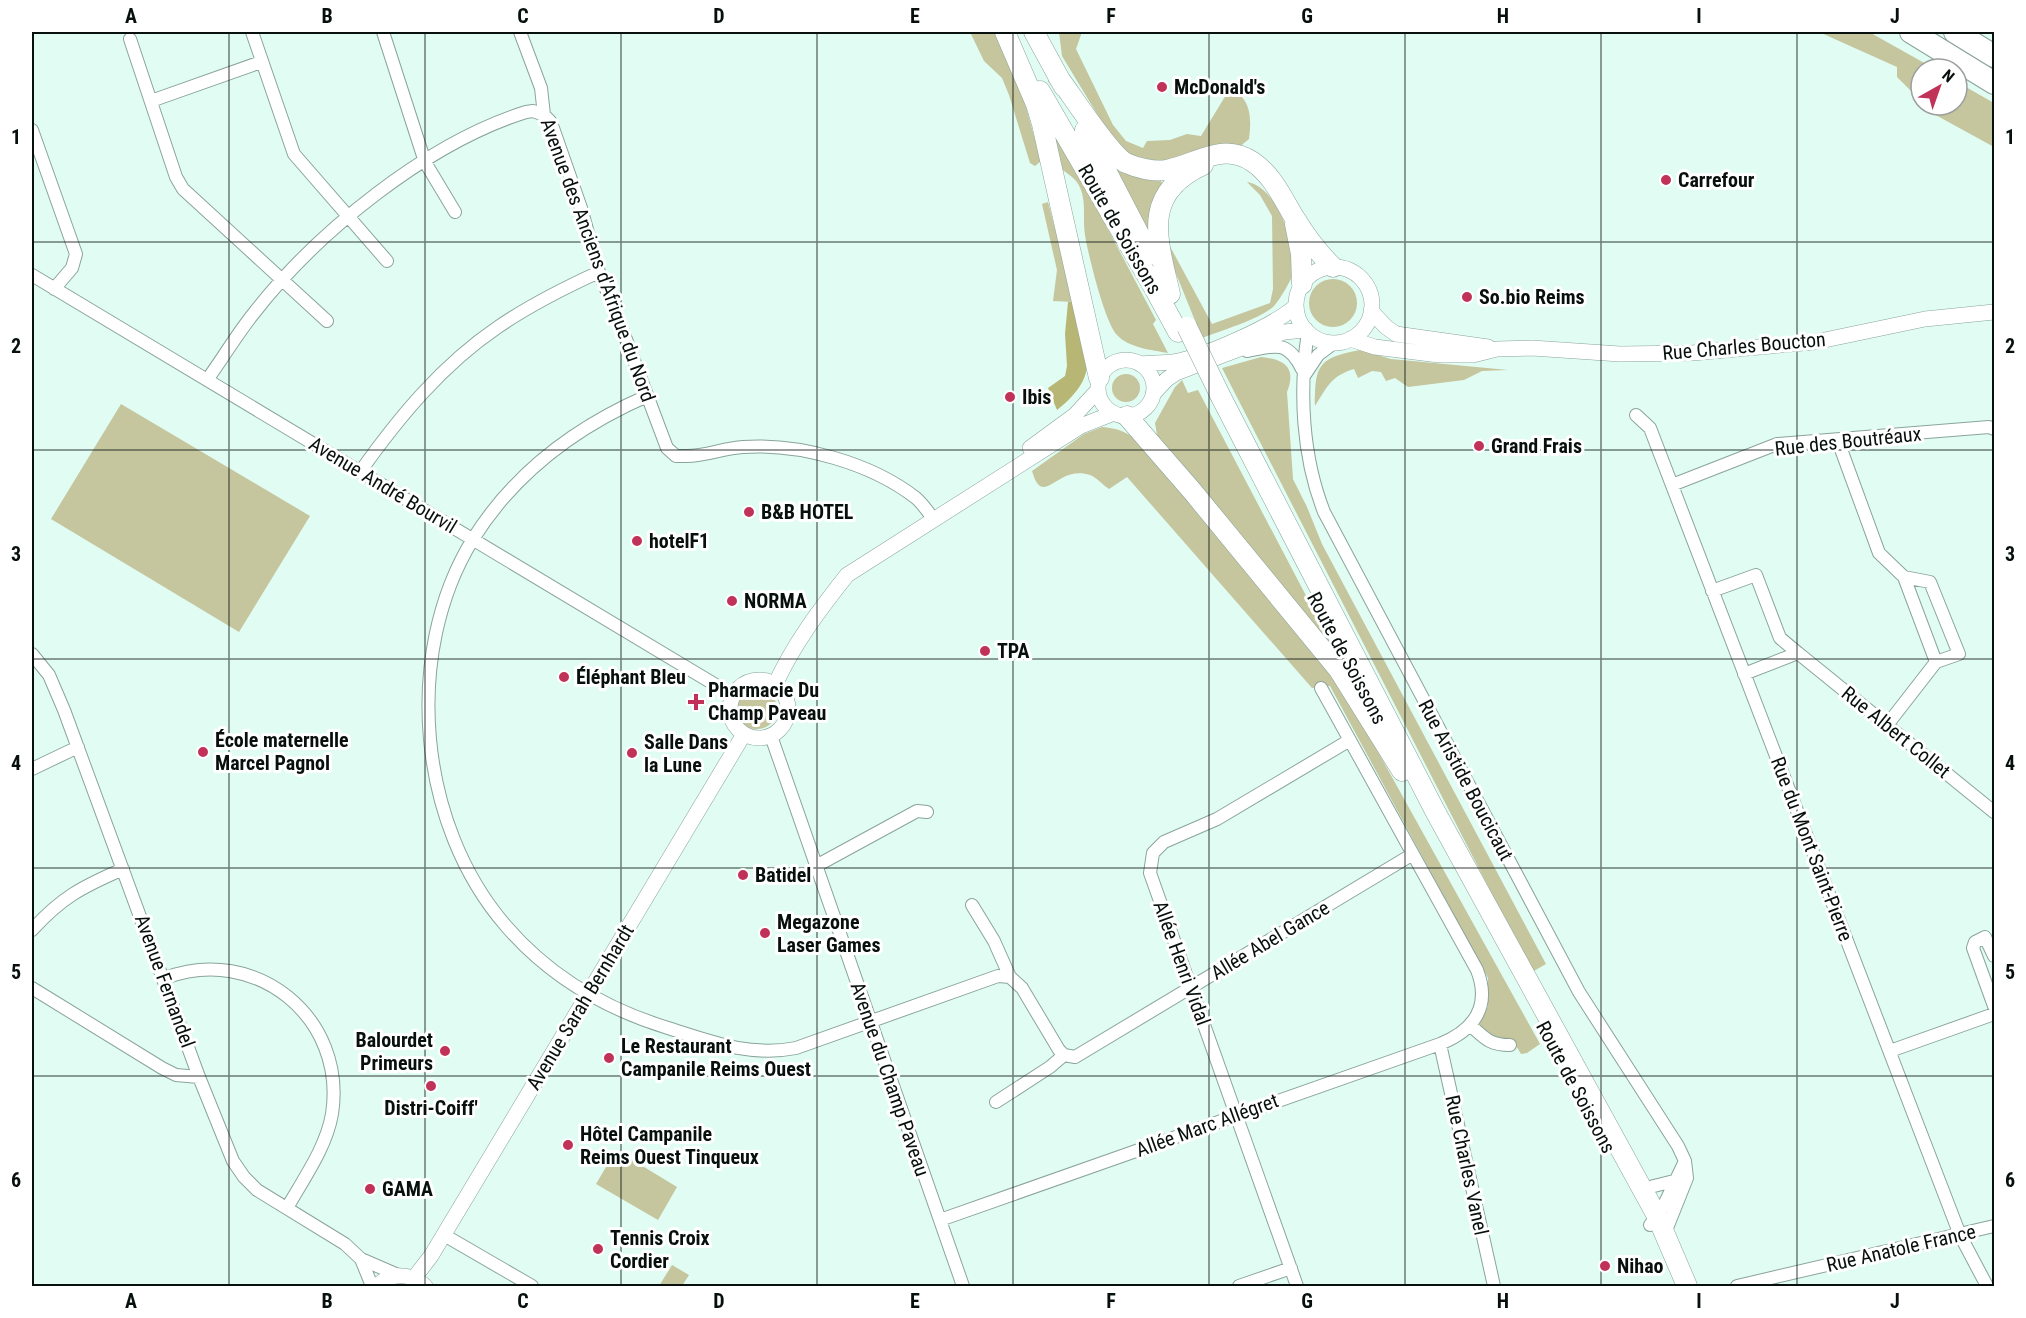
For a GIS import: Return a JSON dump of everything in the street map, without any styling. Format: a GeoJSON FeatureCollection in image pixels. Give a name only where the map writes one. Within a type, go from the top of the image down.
{"type":"FeatureCollection","features":[{"type":"Feature","properties":{"kind":"highway"},"geometry":{"type":"LineString","coordinates":[[1911,32],[1995,83]]}},
{"type":"Feature","properties":{"kind":"highway"},"geometry":{"type":"LineString","coordinates":[[1955,32],[1995,56]]}},
{"type":"Feature","properties":{"kind":"main road","name":"Route de Soissons"},"geometry":{"type":"LineString","coordinates":[[1006,32],[1182,330],[1429,814],[1657,1225]]}},
{"type":"Feature","properties":{"kind":"main road"},"geometry":{"type":"LineString","coordinates":[[1006,32],[1042,124],[1099,384]]}},
{"type":"Feature","properties":{"kind":"main road","name":"Route de Soissons"},"geometry":{"type":"LineString","coordinates":[[1034,32],[1170,294],[1182,330]]}},
{"type":"Feature","properties":{"kind":"main road"},"geometry":{"type":"LineString","coordinates":[[1058,77],[1109,147],[1125,162],[1149,170],[1166,170],[1215,154],[1229,154],[1252,162],[1270,178],[1282,193],[1307,237],[1334,267]]}},
{"type":"Feature","properties":{"kind":"main road"},"geometry":{"type":"LineString","coordinates":[[1170,294],[1157,234],[1161,204],[1177,182],[1200,166],[1217,159],[1240,157]]}},
{"type":"Feature","properties":{"kind":"main road"},"geometry":{"type":"LineString","coordinates":[[1293,215],[1301,254],[1302,284]]}},
{"type":"Feature","properties":{"kind":"main road","name":"Route de Soissons"},"geometry":{"type":"LineString","coordinates":[[1217,398],[1578,1081],[1642,1189],[1686,1287]]}},
{"type":"Feature","properties":{"kind":"main road"},"geometry":{"type":"LineString","coordinates":[[1121,415],[1193,492],[1339,670],[1429,814]]}},
{"type":"Feature","properties":{"kind":"street"},"geometry":{"type":"LineString","coordinates":[[252,32],[294,154],[387,261]]}},
{"type":"Feature","properties":{"kind":"street"},"geometry":{"type":"LineString","coordinates":[[383,32],[425,162],[454,213]]}},
{"type":"Feature","properties":{"kind":"street","name":"Avenue des Anciens d'Afrique du Nord"},"geometry":{"type":"LineString","coordinates":[[520,32],[540,88],[544,115],[553,128],[567,165],[599,272],[625,335],[663,441],[671,452],[676,456],[692,457],[742,447],[811,451],[885,479],[918,499],[934,520]]}},
{"type":"Feature","properties":{"kind":"street"},"geometry":{"type":"LineString","coordinates":[[130,39],[176,177],[183,189],[327,321]]}},
{"type":"Feature","properties":{"kind":"street"},"geometry":{"type":"LineString","coordinates":[[151,102],[261,62]]}},
{"type":"Feature","properties":{"kind":"street"},"geometry":{"type":"LineString","coordinates":[[207,380],[241,329],[281,279],[347,217],[382,190],[449,146],[510,117],[533,111],[544,115]]}},
{"type":"Feature","properties":{"kind":"street"},"geometry":{"type":"LineString","coordinates":[[32,130],[76,254],[72,268],[54,289]]}},
{"type":"Feature","properties":{"kind":"street"},"geometry":{"type":"LineString","coordinates":[[1230,354],[1274,347],[1284,348],[1292,351],[1303,374],[1318,355],[1334,343],[1350,339],[1364,328],[1371,311],[1372,301],[1364,281],[1346,269],[1334,267],[1313,273],[1302,284],[1297,294],[1296,306],[1299,319],[1307,331],[1315,338],[1334,343]]}},
{"type":"Feature","properties":{"kind":"street"},"geometry":{"type":"LineString","coordinates":[[360,472],[405,411],[473,346],[496,328],[530,307],[599,272]]}},
{"type":"Feature","properties":{"kind":"street","name":"Avenue André Bourvil"},"geometry":{"type":"LineString","coordinates":[[32,275],[734,696]]}},
{"type":"Feature","properties":{"kind":"street"},"geometry":{"type":"LineString","coordinates":[[1140,364],[1182,360],[1225,344],[1279,319],[1296,306]]}},
{"type":"Feature","properties":{"kind":"street","name":"Rue Charles Boucton"},"geometry":{"type":"LineString","coordinates":[[1371,311],[1396,334],[1497,349],[1532,348],[1654,355],[1815,342],[1925,319],[1992,310]]}},
{"type":"Feature","properties":{"kind":"street"},"geometry":{"type":"LineString","coordinates":[[775,685],[784,665],[820,608],[847,575],[1081,426],[1121,415],[1136,414],[1144,409],[1153,394],[1167,379],[1176,373],[1284,332],[1307,331]]}},
{"type":"Feature","properties":{"kind":"street","name":"Rue Aristide Boucicaut"},"geometry":{"type":"LineString","coordinates":[[1307,331],[1303,374],[1310,470],[1324,512],[1578,992],[1678,1146],[1685,1161]]}},
{"type":"Feature","properties":{"kind":"street","name":"Rue Charles Boucton"},"geometry":{"type":"LineString","coordinates":[[1350,339],[1376,347],[1439,355],[1473,355],[1497,349]]}},
{"type":"Feature","properties":{"kind":"street"},"geometry":{"type":"LineString","coordinates":[[934,520],[1075,415],[1099,384],[1104,370],[1112,364],[1131,360],[1140,364],[1152,377],[1153,394]]}},
{"type":"Feature","properties":{"kind":"street"},"geometry":{"type":"LineString","coordinates":[[1099,384],[1100,400],[1106,408],[1121,415]]}},
{"type":"Feature","properties":{"kind":"street"},"geometry":{"type":"LineString","coordinates":[[647,396],[595,422],[547,454],[505,496],[473,540],[445,603],[430,675],[428,716],[430,743],[443,807],[467,867],[493,909],[506,926],[535,955],[588,994],[651,1023],[725,1046],[756,1052],[796,1048],[998,976],[1010,977]]}},
{"type":"Feature","properties":{"kind":"street","name":"Rue du Mont Saint-Pierre"},"geometry":{"type":"LineString","coordinates":[[1636,415],[1650,428],[1960,1235],[1987,1287]]}},
{"type":"Feature","properties":{"kind":"street","name":"Rue des Boutréaux"},"geometry":{"type":"LineString","coordinates":[[1672,485],[1777,444],[1838,441],[1989,427],[1995,429]]}},
{"type":"Feature","properties":{"kind":"street"},"geometry":{"type":"LineString","coordinates":[[1838,441],[1879,553],[1904,577],[1936,662]]}},
{"type":"Feature","properties":{"kind":"street","name":"Rue Albert Collet"},"geometry":{"type":"LineString","coordinates":[[1712,591],[1755,575],[1780,638],[1995,812]]}},
{"type":"Feature","properties":{"kind":"street"},"geometry":{"type":"LineString","coordinates":[[1887,724],[1936,662],[1959,654],[1930,582],[1904,577]]}},
{"type":"Feature","properties":{"kind":"street"},"geometry":{"type":"LineString","coordinates":[[1744,674],[1798,653]]}},
{"type":"Feature","properties":{"kind":"street","name":"Avenue Fernandel"},"geometry":{"type":"LineString","coordinates":[[32,654],[49,675],[78,747],[165,978],[199,1077],[238,1170],[257,1190],[345,1244],[361,1258],[398,1275]]}},
{"type":"Feature","properties":{"kind":"street"},"geometry":{"type":"LineString","coordinates":[[752,681],[764,681],[775,685],[783,694],[788,705],[787,718],[781,729],[771,736],[762,738],[744,734],[736,727],[731,717],[730,706],[734,696],[741,687],[752,681]]}},
{"type":"Feature","properties":{"kind":"street"},"geometry":{"type":"LineString","coordinates":[[1321,688],[1477,970],[1483,985],[1483,993],[1479,1010],[1470,1025],[1489,1042],[1495,1045],[1510,1045]]}},
{"type":"Feature","properties":{"kind":"street","name":"Avenue Sarah Bernhardt"},"geometry":{"type":"LineString","coordinates":[[398,1275],[419,1282],[444,1235],[744,734]]}},
{"type":"Feature","properties":{"kind":"street","name":"Avenue du Champ Paveau"},"geometry":{"type":"LineString","coordinates":[[771,736],[963,1287]]}},
{"type":"Feature","properties":{"kind":"street","name":"Allée Henri Vidal"},"geometry":{"type":"LineString","coordinates":[[1297,1287],[1150,873],[1153,853],[1164,842],[1217,819],[1350,740]]}},
{"type":"Feature","properties":{"kind":"street"},"geometry":{"type":"LineString","coordinates":[[32,769],[78,747]]}},
{"type":"Feature","properties":{"kind":"street"},"geometry":{"type":"LineString","coordinates":[[816,866],[917,811],[927,812]]}},
{"type":"Feature","properties":{"kind":"street","name":"Allée Abel Gance"},"geometry":{"type":"LineString","coordinates":[[996,1102],[1050,1067],[1064,1055],[1075,1057],[1413,854]]}},
{"type":"Feature","properties":{"kind":"street"},"geometry":{"type":"LineString","coordinates":[[32,930],[48,913],[77,890],[123,869]]}},
{"type":"Feature","properties":{"kind":"street"},"geometry":{"type":"LineString","coordinates":[[972,905],[994,941],[1010,977],[1022,988],[1064,1055]]}},
{"type":"Feature","properties":{"kind":"street"},"geometry":{"type":"LineString","coordinates":[[1995,956],[1985,937],[1975,942],[1973,948],[1995,1006]]}},
{"type":"Feature","properties":{"kind":"street"},"geometry":{"type":"LineString","coordinates":[[165,978],[192,970],[211,969],[252,976],[268,983],[295,1003],[319,1034],[330,1065],[332,1111],[324,1143],[287,1208]]}},
{"type":"Feature","properties":{"kind":"street"},"geometry":{"type":"LineString","coordinates":[[32,988],[162,1068],[176,1075],[199,1077]]}},
{"type":"Feature","properties":{"kind":"street"},"geometry":{"type":"LineString","coordinates":[[1890,1051],[1995,1014]]}},
{"type":"Feature","properties":{"kind":"street","name":"Allée Marc Allégret"},"geometry":{"type":"LineString","coordinates":[[940,1220],[1440,1044],[1454,1038],[1470,1025]]}},
{"type":"Feature","properties":{"kind":"street","name":"Rue Charles Vanel"},"geometry":{"type":"LineString","coordinates":[[1440,1044],[1494,1287]]}},
{"type":"Feature","properties":{"kind":"street"},"geometry":{"type":"LineString","coordinates":[[1657,1225],[1674,1181],[1685,1161]]}},
{"type":"Feature","properties":{"kind":"street"},"geometry":{"type":"LineString","coordinates":[[1657,1225],[1687,1178],[1685,1161]]}},
{"type":"Feature","properties":{"kind":"street"},"geometry":{"type":"LineString","coordinates":[[1642,1189],[1674,1181]]}},
{"type":"Feature","properties":{"kind":"street","name":"Rue Anatole France"},"geometry":{"type":"LineString","coordinates":[[1737,1287],[1995,1226]]}},
{"type":"Feature","properties":{"kind":"street"},"geometry":{"type":"LineString","coordinates":[[444,1235],[532,1287]]}},
{"type":"Feature","properties":{"kind":"street"},"geometry":{"type":"LineString","coordinates":[[361,1258],[372,1287]]}},
{"type":"Feature","properties":{"kind":"street"},"geometry":{"type":"LineString","coordinates":[[1239,1287],[1291,1269]]}},
{"type":"Feature","properties":{"kind":"street"},"geometry":{"type":"LineString","coordinates":[[377,1287],[388,1278],[398,1275]]}},
{"type":"Feature","properties":{"kind":"green space"},"geometry":{"type":"Polygon","coordinates":[[[970,32],[994,32],[1019,82],[1041,161],[1035,166],[1030,163],[1002,78],[984,61],[970,32]]]}},
{"type":"Feature","properties":{"kind":"green space"},"geometry":{"type":"Polygon","coordinates":[[[1059,32],[1082,32],[1076,49],[1113,125],[1126,141],[1143,148],[1147,141],[1170,140],[1187,134],[1201,136],[1226,95],[1217,89],[1225,86],[1240,95],[1248,107],[1249,139],[1238,148],[1165,161],[1137,161],[1114,142],[1062,56],[1059,32]]]}},
{"type":"Feature","properties":{"kind":"green space"},"geometry":{"type":"Polygon","coordinates":[[[1819,32],[1869,32],[1914,57],[1909,57],[1909,89],[1897,77],[1897,67],[1819,32]]]}},
{"type":"Feature","properties":{"kind":"green space"},"geometry":{"type":"Polygon","coordinates":[[[1969,89],[1994,103],[1994,147],[1939,117],[1969,117],[1969,89]]]}},
{"type":"Feature","properties":{"kind":"green space"},"geometry":{"type":"Polygon","coordinates":[[[1056,131],[1156,320],[1153,324],[1168,353],[1128,343],[1112,328],[1102,303],[1085,235],[1082,193],[1074,179],[1058,167],[1051,132],[1056,131]]]}},
{"type":"Feature","properties":{"kind":"green space"},"geometry":{"type":"Polygon","coordinates":[[[1110,164],[1158,175],[1164,187],[1151,211],[1148,238],[1110,164]]]}},
{"type":"Feature","properties":{"kind":"green space"},"geometry":{"type":"Polygon","coordinates":[[[1247,182],[1258,186],[1267,194],[1283,218],[1292,246],[1293,274],[1279,299],[1268,311],[1202,338],[1162,239],[1162,223],[1179,187],[1183,191],[1174,198],[1169,210],[1166,239],[1212,324],[1270,303],[1273,289],[1272,216],[1260,195],[1247,182]]]}},
{"type":"Feature","properties":{"kind":"green space"},"geometry":{"type":"Polygon","coordinates":[[[1048,202],[1074,302],[1053,301],[1057,270],[1042,204],[1048,202]]]}},
{"type":"Feature","properties":{"kind":"green space"},"geometry":{"type":"Polygon","coordinates":[[[1333,279],[1350,286],[1357,303],[1350,320],[1333,327],[1316,320],[1309,303],[1316,286],[1333,279]]]}},
{"type":"Feature","properties":{"kind":"green space"},"geometry":{"type":"Polygon","coordinates":[[[1360,350],[1391,359],[1508,370],[1482,371],[1464,380],[1408,387],[1395,378],[1386,381],[1381,372],[1372,371],[1358,378],[1354,369],[1335,379],[1315,406],[1316,381],[1322,366],[1335,356],[1360,350]]]}},
{"type":"Feature","properties":{"kind":"green space"},"geometry":{"type":"Polygon","coordinates":[[[1261,357],[1282,362],[1289,370],[1290,383],[1287,392],[1293,479],[1322,544],[1546,964],[1532,972],[1222,368],[1261,357]]]}},
{"type":"Feature","properties":{"kind":"green space"},"geometry":{"type":"Polygon","coordinates":[[[1126,374],[1136,378],[1140,388],[1136,398],[1126,402],[1116,398],[1112,388],[1116,378],[1126,374]]]}},
{"type":"Feature","properties":{"kind":"green space"},"geometry":{"type":"Polygon","coordinates":[[[1182,380],[1188,393],[1198,390],[1344,668],[1158,441],[1155,423],[1175,387],[1182,380]]]}},
{"type":"Feature","properties":{"kind":"green space"},"geometry":{"type":"Polygon","coordinates":[[[121,404],[310,516],[239,632],[51,519],[121,404]]]}},
{"type":"Feature","properties":{"kind":"green space"},"geometry":{"type":"Polygon","coordinates":[[[1102,427],[1125,433],[1136,440],[1153,457],[1333,679],[1362,723],[1540,1044],[1527,1053],[1521,1054],[1512,1039],[1494,1036],[1479,1025],[1488,1006],[1488,978],[1330,686],[1312,688],[1127,477],[1109,489],[1092,476],[1083,474],[1068,475],[1044,487],[1037,483],[1032,471],[1084,434],[1102,427]]]}},
{"type":"Feature","properties":{"kind":"green space"},"geometry":{"type":"Polygon","coordinates":[[[757,689],[765,690],[771,695],[776,701],[776,717],[771,723],[765,728],[757,729],[749,728],[743,723],[738,717],[737,709],[738,701],[743,695],[749,690],[757,689]]]}},
{"type":"Feature","properties":{"kind":"green space"},"geometry":{"type":"Polygon","coordinates":[[[616,1150],[677,1187],[658,1220],[596,1184],[616,1150]]]}},
{"type":"Feature","properties":{"kind":"green space"},"geometry":{"type":"Polygon","coordinates":[[[672,1265],[689,1275],[682,1286],[659,1286],[672,1265]]]}},
{"type":"Feature","properties":{"kind":"shaded area"},"geometry":{"type":"Polygon","coordinates":[[[1068,302],[1074,302],[1088,360],[1081,385],[1057,410],[1048,388],[1065,376],[1068,302]]]}},
{"type":"Feature","properties":{"kind":"place","name":"McDonald's"},"geometry":{"type":"Point","coordinates":[1162,87]}},
{"type":"Feature","properties":{"kind":"place","name":"Carrefour"},"geometry":{"type":"Point","coordinates":[1666,180]}},
{"type":"Feature","properties":{"kind":"place","name":"So.bio Reims"},"geometry":{"type":"Point","coordinates":[1467,297]}},
{"type":"Feature","properties":{"kind":"place","name":"Ibis"},"geometry":{"type":"Point","coordinates":[1010,397]}},
{"type":"Feature","properties":{"kind":"place","name":"Grand Frais"},"geometry":{"type":"Point","coordinates":[1479,446]}},
{"type":"Feature","properties":{"kind":"place","name":"B&B HOTEL"},"geometry":{"type":"Point","coordinates":[749,512]}},
{"type":"Feature","properties":{"kind":"place","name":"hotelF1"},"geometry":{"type":"Point","coordinates":[637,541]}},
{"type":"Feature","properties":{"kind":"place","name":"NORMA"},"geometry":{"type":"Point","coordinates":[732,601]}},
{"type":"Feature","properties":{"kind":"place","name":"TPA"},"geometry":{"type":"Point","coordinates":[985,651]}},
{"type":"Feature","properties":{"kind":"place","name":"Éléphant Bleu"},"geometry":{"type":"Point","coordinates":[564,677]}},
{"type":"Feature","properties":{"kind":"place","name":"Pharmacie Du Champ Paveau"},"geometry":{"type":"Point","coordinates":[696,702]}},
{"type":"Feature","properties":{"kind":"place","name":"École maternelle Marcel Pagnol"},"geometry":{"type":"Point","coordinates":[203,752]}},
{"type":"Feature","properties":{"kind":"place","name":"Salle Dans la Lune"},"geometry":{"type":"Point","coordinates":[632,753]}},
{"type":"Feature","properties":{"kind":"place","name":"Batidel"},"geometry":{"type":"Point","coordinates":[743,875]}},
{"type":"Feature","properties":{"kind":"place","name":"Megazone Laser Games"},"geometry":{"type":"Point","coordinates":[765,933]}},
{"type":"Feature","properties":{"kind":"place","name":"Balourdet Primeurs"},"geometry":{"type":"Point","coordinates":[445,1051]}},
{"type":"Feature","properties":{"kind":"place","name":"Le Restaurant Campanile Reims Ouest"},"geometry":{"type":"Point","coordinates":[609,1058]}},
{"type":"Feature","properties":{"kind":"place","name":"Distri-Coiff'"},"geometry":{"type":"Point","coordinates":[431,1086]}},
{"type":"Feature","properties":{"kind":"place","name":"Hôtel Campanile Reims Ouest Tinqueux"},"geometry":{"type":"Point","coordinates":[568,1145]}},
{"type":"Feature","properties":{"kind":"place","name":"GAMA"},"geometry":{"type":"Point","coordinates":[370,1189]}},
{"type":"Feature","properties":{"kind":"place","name":"Tennis Croix Cordier"},"geometry":{"type":"Point","coordinates":[598,1249]}},
{"type":"Feature","properties":{"kind":"place","name":"Nihao"},"geometry":{"type":"Point","coordinates":[1605,1266]}}]}
